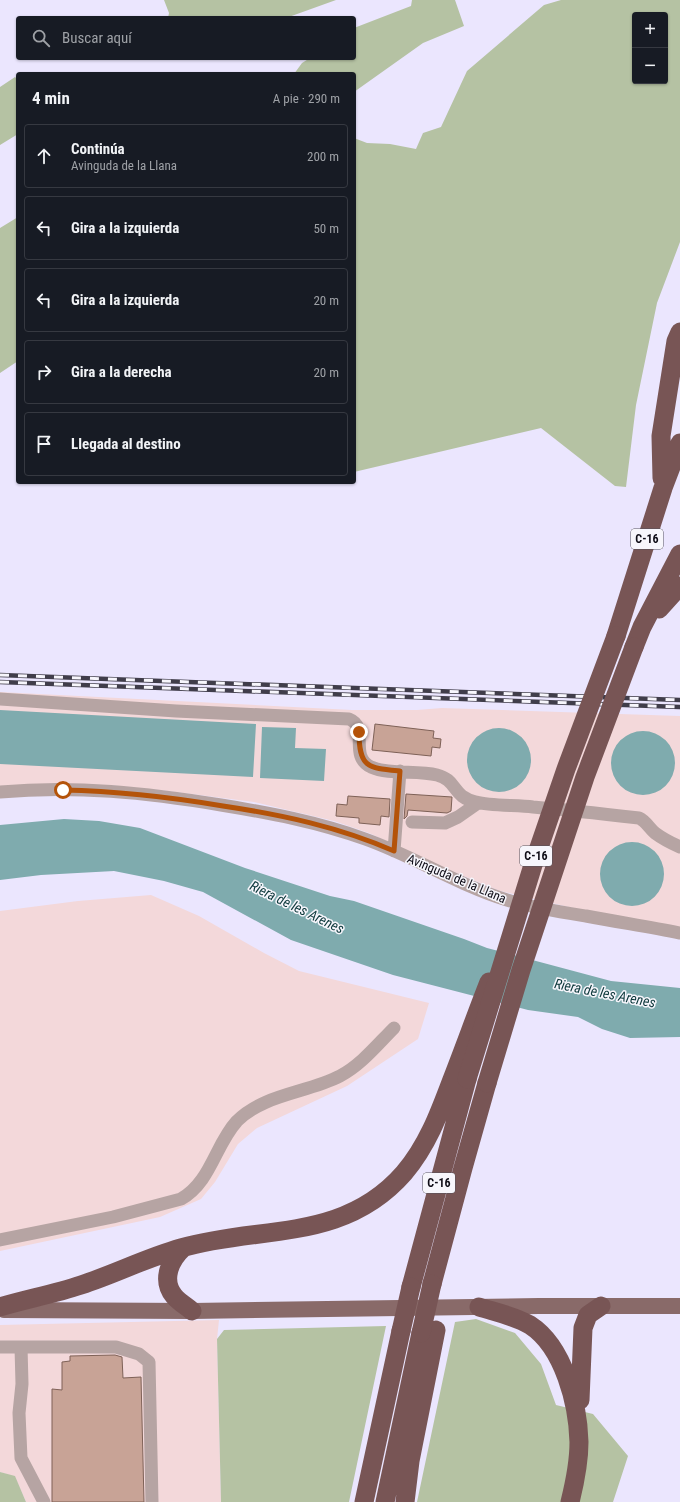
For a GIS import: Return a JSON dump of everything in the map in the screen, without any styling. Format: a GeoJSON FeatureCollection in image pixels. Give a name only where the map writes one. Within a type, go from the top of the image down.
{"type":"FeatureCollection","features":[{"type":"Feature","properties":{"kind":"highway","name":"C-16"},"geometry":{"type":"LineString","coordinates":[[662,488],[661,436],[676,341],[680,332]]}},
{"type":"Feature","properties":{"kind":"highway","name":"C-16"},"geometry":{"type":"LineString","coordinates":[[364,1502],[401,1331],[462,1073],[504,955],[532,865],[616,636],[662,488],[680,443]]}},
{"type":"Feature","properties":{"kind":"highway","name":"C-16"},"geometry":{"type":"LineString","coordinates":[[385,1502],[428,1331],[463,1168],[521,970],[585,777],[634,647],[642,628],[680,554]]}},
{"type":"Feature","properties":{"kind":"highway","name":"C-16"},"geometry":{"type":"LineString","coordinates":[[642,628],[680,586]]}},
{"type":"Feature","properties":{"kind":"highway"},"geometry":{"type":"LineString","coordinates":[[0,1307],[81,1285],[150,1258],[183,1248],[220,1240],[297,1229],[345,1216],[367,1205],[393,1185],[405,1172],[423,1146],[442,1107],[462,1073]]}},
{"type":"Feature","properties":{"kind":"highway"},"geometry":{"type":"LineString","coordinates":[[183,1248],[172,1261],[168,1272],[168,1278],[174,1297],[192,1311]]}},
{"type":"Feature","properties":{"kind":"highway"},"geometry":{"type":"LineString","coordinates":[[479,1306],[530,1325],[550,1345],[561,1365],[570,1389],[577,1421],[579,1441]]}},
{"type":"Feature","properties":{"kind":"highway"},"geometry":{"type":"LineString","coordinates":[[570,1502],[578,1461],[583,1328],[588,1315],[601,1306]]}},
{"type":"Feature","properties":{"kind":"highway"},"geometry":{"type":"LineString","coordinates":[[404,1502],[428,1331]]}},
{"type":"Feature","properties":{"kind":"main road"},"geometry":{"type":"LineString","coordinates":[[0,1310],[192,1311],[479,1306],[680,1306]]}},
{"type":"Feature","properties":{"kind":"street"},"geometry":{"type":"LineString","coordinates":[[0,699],[176,711],[349,719],[355,721],[358,727],[360,753],[365,763],[370,766],[378,769],[429,773],[445,778],[451,782],[463,797],[478,803],[639,818],[643,820],[654,832],[668,842],[680,847]]}},
{"type":"Feature","properties":{"kind":"street"},"geometry":{"type":"LineString","coordinates":[[394,851],[400,771]]}},
{"type":"Feature","properties":{"kind":"street","name":"Avinguda de la Llana"},"geometry":{"type":"LineString","coordinates":[[0,792],[103,790],[153,795],[253,810],[327,826],[367,840],[485,892],[508,900],[553,911],[680,933]]}},
{"type":"Feature","properties":{"kind":"street"},"geometry":{"type":"LineString","coordinates":[[412,822],[444,823],[458,818],[478,803]]}},
{"type":"Feature","properties":{"kind":"street"},"geometry":{"type":"LineString","coordinates":[[0,1240],[113,1217],[181,1199],[196,1189],[203,1179],[224,1139],[238,1121],[246,1114],[266,1103],[339,1077],[354,1068],[394,1028]]}},
{"type":"Feature","properties":{"kind":"street"},"geometry":{"type":"LineString","coordinates":[[0,1347],[116,1347],[139,1354],[149,1362],[152,1502]]}},
{"type":"Feature","properties":{"kind":"street"},"geometry":{"type":"LineString","coordinates":[[21,1347],[22,1384],[19,1412],[21,1458],[44,1502]]}},
{"type":"Feature","properties":{"kind":"shaded area"},"geometry":{"type":"Polygon","coordinates":[[[164,0],[336,0],[292,16],[168,16],[169,13],[164,0]]]}},
{"type":"Feature","properties":{"kind":"shaded area"},"geometry":{"type":"Polygon","coordinates":[[[412,0],[455,0],[464,26],[423,43],[356,91],[356,72],[295,72],[302,63],[307,60],[356,60],[356,27],[411,6],[412,0]]]}},
{"type":"Feature","properties":{"kind":"shaded area"},"geometry":{"type":"Polygon","coordinates":[[[561,0],[680,0],[680,242],[657,303],[636,405],[626,487],[615,486],[541,428],[356,472],[356,139],[367,143],[390,144],[416,149],[423,133],[441,127],[467,71],[544,5],[561,0]]]}},
{"type":"Feature","properties":{"kind":"shaded area"},"geometry":{"type":"Polygon","coordinates":[[[15,77],[16,78],[16,135],[0,145],[0,87],[15,77]]]}},
{"type":"Feature","properties":{"kind":"shaded area"},"geometry":{"type":"Polygon","coordinates":[[[16,218],[16,362],[0,373],[0,228],[16,218]]]}},
{"type":"Feature","properties":{"kind":"shaded area"},"geometry":{"type":"Polygon","coordinates":[[[0,692],[352,710],[417,710],[442,708],[680,716],[680,928],[607,916],[500,891],[454,872],[369,833],[334,821],[254,802],[108,785],[0,787],[0,692]]]}},
{"type":"Feature","properties":{"kind":"shaded area"},"geometry":{"type":"Polygon","coordinates":[[[151,895],[199,916],[299,971],[429,1003],[418,1039],[347,1086],[257,1128],[238,1144],[215,1182],[201,1199],[160,1217],[0,1251],[0,911],[78,901],[151,895]]]}},
{"type":"Feature","properties":{"kind":"shaded area"},"geometry":{"type":"Polygon","coordinates":[[[476,1319],[515,1333],[541,1364],[556,1405],[593,1414],[628,1456],[613,1502],[417,1502],[455,1322],[476,1319]]]}},
{"type":"Feature","properties":{"kind":"shaded area"},"geometry":{"type":"Polygon","coordinates":[[[219,1320],[217,1339],[221,1502],[26,1502],[15,1477],[0,1472],[0,1325],[219,1320]]]}},
{"type":"Feature","properties":{"kind":"shaded area"},"geometry":{"type":"Polygon","coordinates":[[[386,1326],[349,1502],[221,1502],[217,1339],[224,1330],[386,1326]]]}},
{"type":"Feature","properties":{"kind":"shaded area"},"geometry":{"type":"Polygon","coordinates":[[[0,1472],[15,1476],[26,1502],[0,1502],[0,1472]]]}},
{"type":"Feature","properties":{"kind":"water"},"geometry":{"type":"Polygon","coordinates":[[[0,710],[256,724],[253,777],[0,764],[0,710]]]}},
{"type":"Feature","properties":{"kind":"water"},"geometry":{"type":"Polygon","coordinates":[[[262,727],[296,728],[295,748],[326,749],[324,781],[260,778],[262,727]]]}},
{"type":"Feature","properties":{"kind":"water"},"geometry":{"type":"Polygon","coordinates":[[[499,728],[517,734],[525,742],[531,760],[525,778],[517,786],[499,792],[481,786],[473,778],[467,760],[473,742],[481,734],[499,728]]]}},
{"type":"Feature","properties":{"kind":"water"},"geometry":{"type":"Polygon","coordinates":[[[643,731],[661,737],[669,745],[675,763],[669,781],[661,789],[643,795],[625,789],[617,781],[611,763],[617,745],[625,737],[643,731]]]}},
{"type":"Feature","properties":{"kind":"water","name":"Riera de les Arenes"},"geometry":{"type":"Polygon","coordinates":[[[64,819],[99,821],[140,828],[245,868],[330,896],[354,901],[487,948],[611,981],[680,988],[680,1037],[630,1038],[602,1029],[578,1017],[528,1010],[393,975],[291,940],[203,892],[164,881],[114,871],[41,875],[0,880],[0,825],[64,819]]]}},
{"type":"Feature","properties":{"kind":"water"},"geometry":{"type":"Polygon","coordinates":[[[632,842],[650,848],[658,856],[664,874],[658,892],[650,900],[632,906],[614,900],[606,892],[600,874],[606,856],[614,848],[632,842]]]}},
{"type":"Feature","properties":{"kind":"building"},"geometry":{"type":"Polygon","coordinates":[[[375,724],[434,731],[433,738],[441,739],[440,748],[432,747],[431,756],[372,750],[375,724]]]}},
{"type":"Feature","properties":{"kind":"building"},"geometry":{"type":"Polygon","coordinates":[[[406,794],[452,797],[451,811],[447,813],[408,810],[407,816],[404,819],[406,794]]]}},
{"type":"Feature","properties":{"kind":"building"},"geometry":{"type":"Polygon","coordinates":[[[348,796],[390,799],[389,817],[381,816],[380,825],[359,823],[359,818],[336,816],[337,804],[347,805],[348,796]]]}},
{"type":"Feature","properties":{"kind":"building"},"geometry":{"type":"Polygon","coordinates":[[[115,1355],[122,1357],[123,1378],[141,1377],[144,1502],[52,1502],[52,1389],[62,1390],[62,1362],[70,1361],[70,1356],[115,1355]]]}},
{"type":"Feature","properties":{"kind":"railway"},"geometry":{"type":"LineString","coordinates":[[0,675],[680,700]]}},
{"type":"Feature","properties":{"kind":"railway"},"geometry":{"type":"LineString","coordinates":[[0,682],[680,707]]}},
{"type":"Feature","properties":{"kind":"route"},"geometry":{"type":"LineString","coordinates":[[63,790],[103,790],[153,795],[253,810],[327,826],[394,851],[400,771],[378,769],[365,763],[360,753],[359,732]]}}]}
